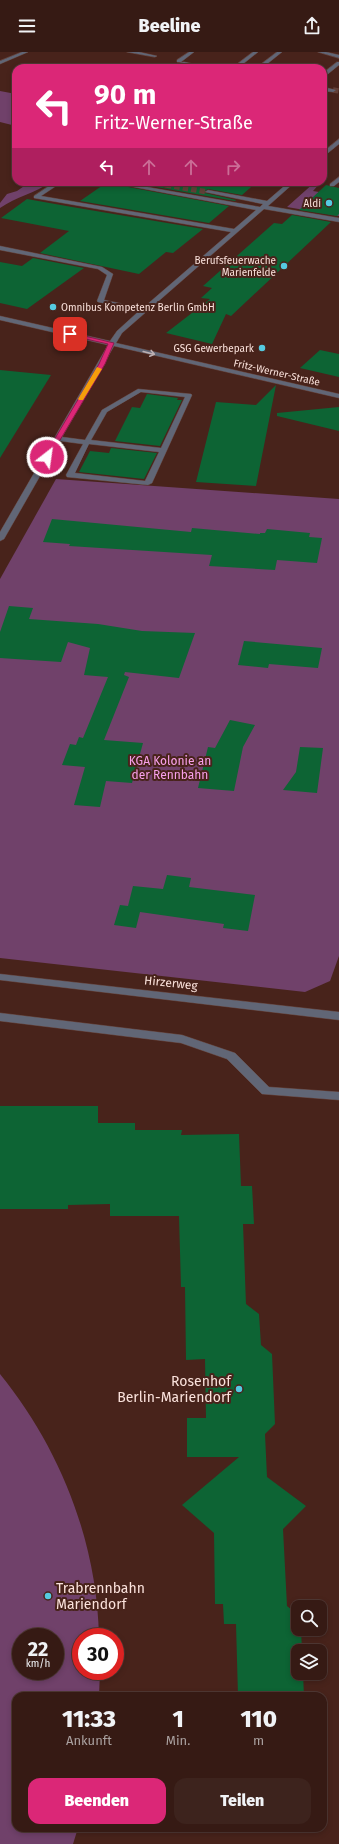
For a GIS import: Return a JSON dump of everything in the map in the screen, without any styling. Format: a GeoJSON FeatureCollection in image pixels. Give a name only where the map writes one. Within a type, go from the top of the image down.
{"type":"FeatureCollection","features":[{"type":"Feature","properties":{"kind":"street"},"geometry":{"type":"LineString","coordinates":[[0,64],[26,52]]}},
{"type":"Feature","properties":{"kind":"street"},"geometry":{"type":"LineString","coordinates":[[130,52],[155,56]]}},
{"type":"Feature","properties":{"kind":"street"},"geometry":{"type":"LineString","coordinates":[[179,61],[192,52]]}},
{"type":"Feature","properties":{"kind":"street"},"geometry":{"type":"LineString","coordinates":[[240,64],[256,52]]}},
{"type":"Feature","properties":{"kind":"street"},"geometry":{"type":"LineString","coordinates":[[264,64],[280,52]]}},
{"type":"Feature","properties":{"kind":"street"},"geometry":{"type":"LineString","coordinates":[[320,52],[339,57]]}},
{"type":"Feature","properties":{"kind":"street"},"geometry":{"type":"LineString","coordinates":[[327,73],[339,63]]}},
{"type":"Feature","properties":{"kind":"street"},"geometry":{"type":"LineString","coordinates":[[327,89],[333,90]]}},
{"type":"Feature","properties":{"kind":"street"},"geometry":{"type":"LineString","coordinates":[[327,152],[339,141]]}},
{"type":"Feature","properties":{"kind":"street"},"geometry":{"type":"LineString","coordinates":[[327,148],[331,148]]}},
{"type":"Feature","properties":{"kind":"street"},"geometry":{"type":"LineString","coordinates":[[332,185],[339,179]]}},
{"type":"Feature","properties":{"kind":"street"},"geometry":{"type":"LineString","coordinates":[[54,186],[36,197],[141,216],[158,216],[235,231]]}},
{"type":"Feature","properties":{"kind":"street"},"geometry":{"type":"LineString","coordinates":[[136,186],[264,206],[339,220]]}},
{"type":"Feature","properties":{"kind":"street"},"geometry":{"type":"LineString","coordinates":[[0,539],[102,364],[119,332],[287,186]]}},
{"type":"Feature","properties":{"kind":"street"},"geometry":{"type":"LineString","coordinates":[[208,192],[264,206]]}},
{"type":"Feature","properties":{"kind":"street"},"geometry":{"type":"LineString","coordinates":[[0,248],[100,268],[110,274],[100,301],[143,310]]}},
{"type":"Feature","properties":{"kind":"street","name":"Fritz-Werner-Straße"},"geometry":{"type":"LineString","coordinates":[[0,318],[339,396]]}},
{"type":"Feature","properties":{"kind":"street"},"geometry":{"type":"LineString","coordinates":[[140,390],[189,395],[164,450],[148,483],[70,475],[104,411],[140,390]]}},
{"type":"Feature","properties":{"kind":"street"},"geometry":{"type":"LineString","coordinates":[[57,439],[164,450]]}},
{"type":"Feature","properties":{"kind":"street","name":"Hirzerweg"},"geometry":{"type":"LineString","coordinates":[[0,977],[339,1016]]}},
{"type":"Feature","properties":{"kind":"street"},"geometry":{"type":"LineString","coordinates":[[0,1017],[182,1038],[231,1056],[266,1091],[339,1096]]}},
{"type":"Feature","properties":{"kind":"green space"},"geometry":{"type":"Polygon","coordinates":[[[0,91],[12,93],[12,125],[0,122],[0,91]]]}},
{"type":"Feature","properties":{"kind":"green space"},"geometry":{"type":"Polygon","coordinates":[[[24,186],[44,186],[0,208],[0,203],[7,194],[17,191],[24,186]]]}},
{"type":"Feature","properties":{"kind":"green space"},"geometry":{"type":"Polygon","coordinates":[[[311,186],[317,186],[313,191],[319,192],[316,195],[339,213],[339,216],[287,207],[311,186]]]}},
{"type":"Feature","properties":{"kind":"green space","name":"KGA Kolonie an der Rennbahn"},"geometry":{"type":"Polygon","coordinates":[[[56,479],[339,499],[339,956],[330,981],[305,992],[0,958],[0,579],[56,479]]]}},
{"type":"Feature","properties":{"kind":"green space","name":"Trabrennbahn Mariendorf"},"geometry":{"type":"Polygon","coordinates":[[[0,1374],[40,1433],[57,1464],[71,1497],[83,1531],[91,1566],[97,1601],[98,1628],[72,1628],[72,1680],[100,1680],[99,1692],[12,1692],[12,1832],[77,1832],[73,1844],[0,1844],[0,1374]]]}},
{"type":"Feature","properties":{"kind":"building"},"geometry":{"type":"Polygon","coordinates":[[[102,186],[122,186],[229,206],[209,223],[80,201],[102,186]]]}},
{"type":"Feature","properties":{"kind":"building"},"geometry":{"type":"Polygon","coordinates":[[[151,186],[166,188],[168,186],[252,186],[242,195],[208,189],[204,192],[236,200],[151,186]]]}},
{"type":"Feature","properties":{"kind":"building","name":"Aldi"},"geometry":{"type":"Polygon","coordinates":[[[325,186],[339,188],[339,214],[337,216],[299,210],[325,186]]]}},
{"type":"Feature","properties":{"kind":"building"},"geometry":{"type":"Polygon","coordinates":[[[27,199],[203,229],[173,253],[166,252],[139,274],[40,253],[69,231],[1,218],[27,199]]]}},
{"type":"Feature","properties":{"kind":"building"},"geometry":{"type":"Polygon","coordinates":[[[292,215],[331,222],[231,316],[226,314],[212,344],[166,333],[210,299],[201,298],[212,288],[203,286],[274,223],[282,224],[292,215]]]}},
{"type":"Feature","properties":{"kind":"building"},"geometry":{"type":"Polygon","coordinates":[[[33,258],[84,268],[27,309],[0,303],[0,262],[22,266],[33,258]]]}},
{"type":"Feature","properties":{"kind":"building"},"geometry":{"type":"Polygon","coordinates":[[[320,350],[339,354],[339,377],[300,368],[320,350]]]}},
{"type":"Feature","properties":{"kind":"building"},"geometry":{"type":"Polygon","coordinates":[[[0,370],[51,375],[0,458],[0,370]]]}},
{"type":"Feature","properties":{"kind":"building"},"geometry":{"type":"Polygon","coordinates":[[[276,385],[256,486],[196,482],[216,402],[256,405],[276,385]]]}},
{"type":"Feature","properties":{"kind":"building"},"geometry":{"type":"Polygon","coordinates":[[[147,394],[178,398],[177,400],[182,400],[160,446],[115,441],[132,407],[140,408],[147,394]]]}},
{"type":"Feature","properties":{"kind":"building"},"geometry":{"type":"Polygon","coordinates":[[[339,407],[339,431],[277,416],[277,413],[339,407]]]}},
{"type":"Feature","properties":{"kind":"building"},"geometry":{"type":"Polygon","coordinates":[[[111,448],[157,453],[144,479],[79,472],[90,451],[109,453],[111,448]]]}},
{"type":"Feature","properties":{"kind":"building"},"geometry":{"type":"Polygon","coordinates":[[[52,519],[191,532],[192,528],[260,534],[265,533],[267,529],[310,533],[309,537],[322,538],[317,563],[277,560],[275,570],[209,566],[212,555],[69,546],[70,544],[43,542],[52,519]]]}},
{"type":"Feature","properties":{"kind":"building"},"geometry":{"type":"Polygon","coordinates":[[[9,606],[33,608],[29,619],[98,624],[142,631],[195,633],[179,678],[125,672],[124,675],[129,677],[104,740],[143,743],[132,783],[106,781],[100,807],[74,805],[85,767],[62,765],[70,744],[76,745],[79,737],[83,738],[108,677],[84,675],[90,648],[68,642],[61,662],[0,658],[0,632],[9,606]]]}},
{"type":"Feature","properties":{"kind":"building"},"geometry":{"type":"Polygon","coordinates":[[[244,641],[322,648],[318,668],[269,664],[268,668],[238,665],[244,641]]]}},
{"type":"Feature","properties":{"kind":"building"},"geometry":{"type":"Polygon","coordinates":[[[230,720],[255,725],[243,747],[234,791],[198,788],[208,747],[215,748],[230,720]]]}},
{"type":"Feature","properties":{"kind":"building"},"geometry":{"type":"Polygon","coordinates":[[[300,747],[323,748],[317,793],[283,790],[296,772],[300,747]]]}},
{"type":"Feature","properties":{"kind":"building"},"geometry":{"type":"Polygon","coordinates":[[[167,875],[191,878],[189,887],[255,895],[248,931],[223,928],[224,924],[140,912],[136,928],[114,925],[120,905],[128,906],[133,886],[163,889],[167,875]]]}},
{"type":"Feature","properties":{"kind":"building","name":"Rosenhof Berlin-Mariendorf"},"geometry":{"type":"Polygon","coordinates":[[[0,1106],[98,1106],[98,1123],[135,1123],[135,1130],[182,1130],[181,1135],[239,1134],[241,1186],[252,1186],[254,1224],[243,1224],[246,1304],[259,1314],[261,1345],[272,1354],[275,1424],[265,1434],[267,1477],[306,1506],[283,1529],[287,1606],[291,1609],[291,1636],[301,1636],[302,1644],[291,1644],[291,1680],[303,1680],[304,1692],[238,1692],[236,1624],[224,1624],[223,1604],[215,1604],[214,1533],[182,1505],[239,1457],[187,1457],[187,1418],[206,1418],[205,1359],[186,1360],[185,1287],[181,1287],[179,1216],[110,1216],[110,1204],[68,1205],[68,1209],[0,1209],[0,1106]]]}},
{"type":"Feature","properties":{"kind":"tunnel"},"geometry":{"type":"LineString","coordinates":[[333,90],[339,91]]}},
{"type":"Feature","properties":{"kind":"tunnel"},"geometry":{"type":"LineString","coordinates":[[172,186],[208,192]]}},
{"type":"Feature","properties":{"kind":"slow traffic"},"geometry":{"type":"LineString","coordinates":[[81,399],[99,369]]}},
{"type":"Feature","properties":{"kind":"place","name":"Aldi"},"geometry":{"type":"Point","coordinates":[329,203]}},
{"type":"Feature","properties":{"kind":"place","name":"Berufsfeuerwache Marienfelde"},"geometry":{"type":"Point","coordinates":[284,266]}},
{"type":"Feature","properties":{"kind":"place","name":"Omnibus Kompetenz Berlin GmbH"},"geometry":{"type":"Point","coordinates":[53,307]}},
{"type":"Feature","properties":{"kind":"place","name":"GSG Gewerbepark"},"geometry":{"type":"Point","coordinates":[262,348]}},
{"type":"Feature","properties":{"kind":"place","name":"Rosenhof Berlin-Mariendorf"},"geometry":{"type":"Point","coordinates":[239,1389]}},
{"type":"Feature","properties":{"kind":"place","name":"Trabrennbahn Mariendorf"},"geometry":{"type":"Point","coordinates":[48,1596]}},
{"type":"Feature","properties":{"kind":"route"},"geometry":{"type":"LineString","coordinates":[[47,457],[102,364],[112,343],[70,334]]}}]}
